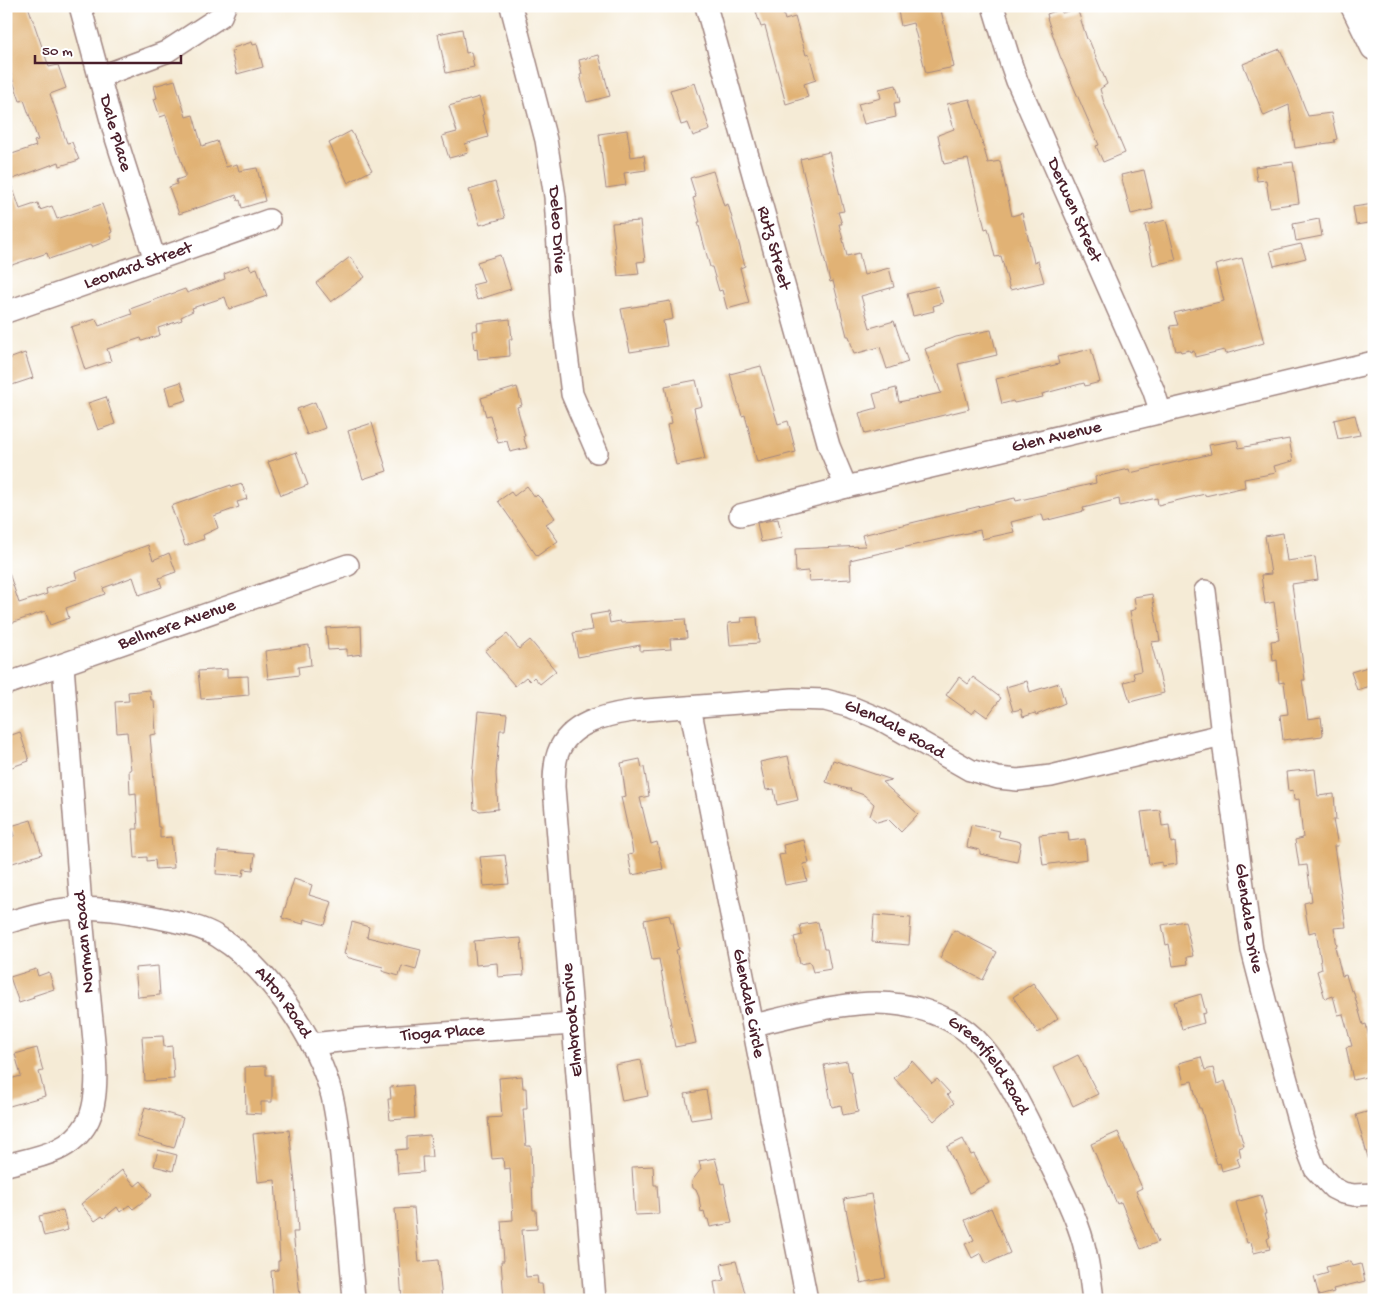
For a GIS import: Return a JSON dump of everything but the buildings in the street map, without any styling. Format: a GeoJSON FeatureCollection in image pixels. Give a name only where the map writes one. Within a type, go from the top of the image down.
{"type":"FeatureCollection","features":[{"type":"Feature","properties":{"kind":"main road"},"geometry":{"type":"LineString","coordinates":[[1354,6],[1374,47]]}},
{"type":"Feature","properties":{"kind":"street","name":"Dale Place"},"geometry":{"type":"LineString","coordinates":[[80,6],[115,135],[155,260]]}},
{"type":"Feature","properties":{"kind":"street"},"geometry":{"type":"LineString","coordinates":[[99,77],[166,52],[221,16],[225,6]]}},
{"type":"Feature","properties":{"kind":"street","name":"Deleo Drive"},"geometry":{"type":"LineString","coordinates":[[511,6],[546,140],[555,197],[562,315],[572,394],[597,452]]}},
{"type":"Feature","properties":{"kind":"street","name":"Rutz Street"},"geometry":{"type":"LineString","coordinates":[[706,6],[829,446],[846,487]]}},
{"type":"Feature","properties":{"kind":"street","name":"Derwen Street"},"geometry":{"type":"LineString","coordinates":[[993,6],[1017,81],[1153,389],[1161,413]]}},
{"type":"Feature","properties":{"kind":"street","name":"Leonard Street"},"geometry":{"type":"LineString","coordinates":[[6,312],[269,220]]}},
{"type":"Feature","properties":{"kind":"street","name":"Glen Avenue"},"geometry":{"type":"LineString","coordinates":[[740,515],[846,487],[1374,362]]}},
{"type":"Feature","properties":{"kind":"street","name":"Bellmere Avenue"},"geometry":{"type":"LineString","coordinates":[[6,684],[348,564]]}},
{"type":"Feature","properties":{"kind":"street","name":"Glendale Drive"},"geometry":{"type":"LineString","coordinates":[[1205,591],[1222,735],[1252,950],[1304,1138],[1315,1169],[1333,1188],[1354,1195],[1374,1194]]}},
{"type":"Feature","properties":{"kind":"street","name":"Norman Road"},"geometry":{"type":"LineString","coordinates":[[6,1165],[46,1155],[67,1146],[81,1132],[92,1113],[94,1103],[94,1043],[81,908],[63,665]]}},
{"type":"Feature","properties":{"kind":"street","name":"Glendale Road"},"geometry":{"type":"LineString","coordinates":[[564,742],[589,722],[606,715],[632,711],[793,699],[826,700],[880,719],[970,770],[998,778],[1018,780],[1051,776],[1222,735]]}},
{"type":"Feature","properties":{"kind":"street","name":"Glendale Circle"},"geometry":{"type":"LineString","coordinates":[[690,707],[807,1300]]}},
{"type":"Feature","properties":{"kind":"street","name":"Elmbrook Drive"},"geometry":{"type":"LineString","coordinates":[[564,742],[555,765],[554,787],[595,1300]]}},
{"type":"Feature","properties":{"kind":"street","name":"Alton Road"},"geometry":{"type":"LineString","coordinates":[[6,923],[46,912],[81,908],[123,911],[151,916],[196,927],[216,935],[246,958],[266,979],[289,1008],[312,1044],[327,1078],[332,1096],[340,1136],[354,1300]]}},
{"type":"Feature","properties":{"kind":"street","name":"Greenfield Road"},"geometry":{"type":"LineString","coordinates":[[754,1025],[829,1008],[859,1003],[884,1003],[941,1015],[964,1030],[981,1044],[1010,1085],[1063,1190],[1078,1226],[1086,1253],[1093,1300]]}},
{"type":"Feature","properties":{"kind":"street","name":"Tioga Place"},"geometry":{"type":"LineString","coordinates":[[312,1044],[358,1038],[573,1024]]}}]}
